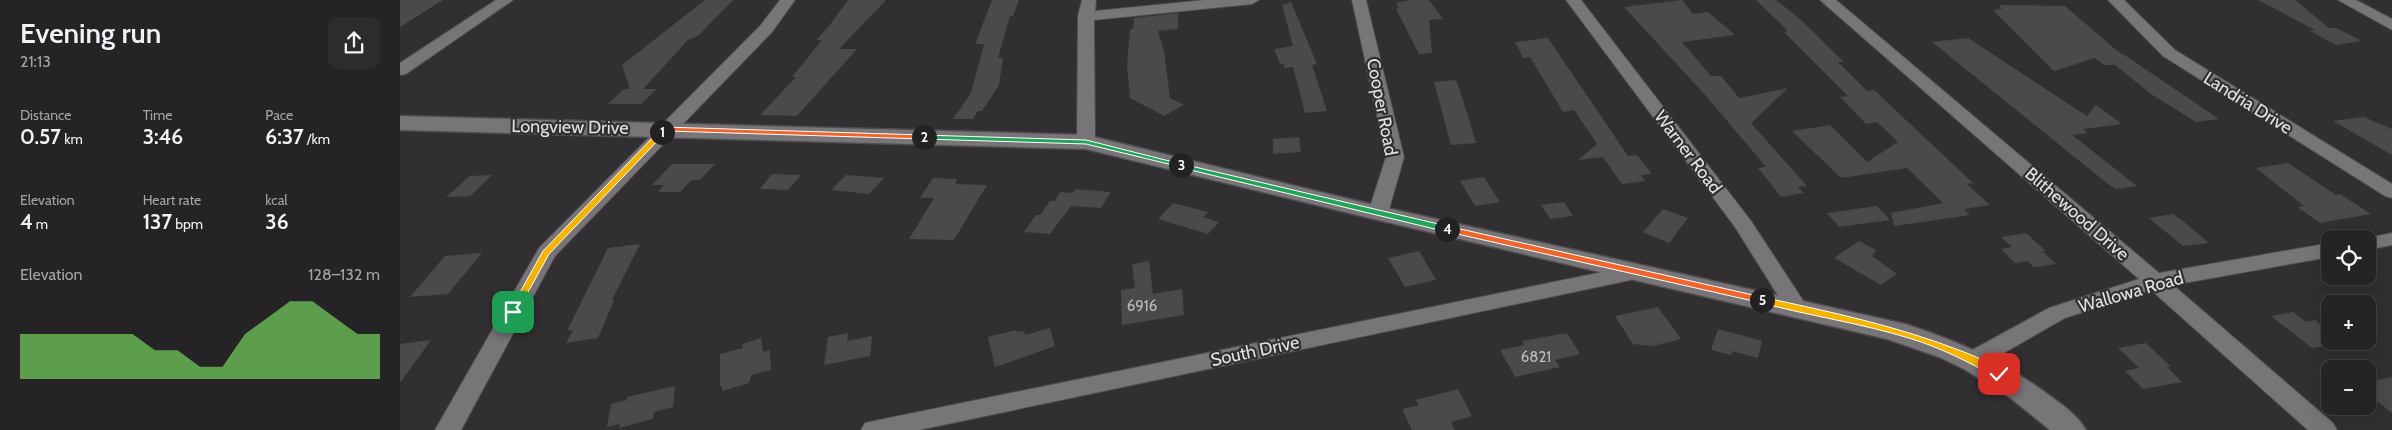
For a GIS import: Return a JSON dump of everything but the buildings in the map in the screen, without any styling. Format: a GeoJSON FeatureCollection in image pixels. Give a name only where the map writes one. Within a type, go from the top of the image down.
{"type":"FeatureCollection","features":[{"type":"Feature","properties":{"kind":"street"},"geometry":{"type":"LineString","coordinates":[[400,70],[506,0]]}},
{"type":"Feature","properties":{"kind":"street"},"geometry":{"type":"LineString","coordinates":[[448,430],[546,253],[665,129],[766,29],[788,0]]}},
{"type":"Feature","properties":{"kind":"street"},"geometry":{"type":"LineString","coordinates":[[1086,142],[1087,8],[1252,0]]}},
{"type":"Feature","properties":{"kind":"street","name":"Cooper Road"},"geometry":{"type":"LineString","coordinates":[[1358,0],[1395,157],[1378,213]]}},
{"type":"Feature","properties":{"kind":"street","name":"Warner Road"},"geometry":{"type":"LineString","coordinates":[[1573,0],[1744,225],[1797,308]]}},
{"type":"Feature","properties":{"kind":"street","name":"Blithewood Drive"},"geometry":{"type":"LineString","coordinates":[[1828,0],[2155,281],[2324,430]]}},
{"type":"Feature","properties":{"kind":"street","name":"Landria Drive"},"geometry":{"type":"LineString","coordinates":[[2115,0],[2169,53],[2392,192]]}},
{"type":"Feature","properties":{"kind":"street"},"geometry":{"type":"LineString","coordinates":[[2345,0],[2392,25]]}},
{"type":"Feature","properties":{"kind":"street","name":"Longview Drive"},"geometry":{"type":"LineString","coordinates":[[400,123],[1086,142],[1378,213],[1917,337],[1973,360],[2018,386],[2070,430]]}},
{"type":"Feature","properties":{"kind":"street"},"geometry":{"type":"LineString","coordinates":[[2376,243],[2392,240]]}},
{"type":"Feature","properties":{"kind":"street","name":"Wallowa Road"},"geometry":{"type":"LineString","coordinates":[[1973,360],[2057,313],[2155,281],[2321,252]]}},
{"type":"Feature","properties":{"kind":"street","name":"South Drive"},"geometry":{"type":"LineString","coordinates":[[874,430],[1637,272]]}},
{"type":"Feature","properties":{"kind":"route"},"geometry":{"type":"LineString","coordinates":[[513,312],[546,253],[665,129],[1086,142],[1378,213],[1864,322],[1917,337],[1943,347],[1999,374]]}}]}
